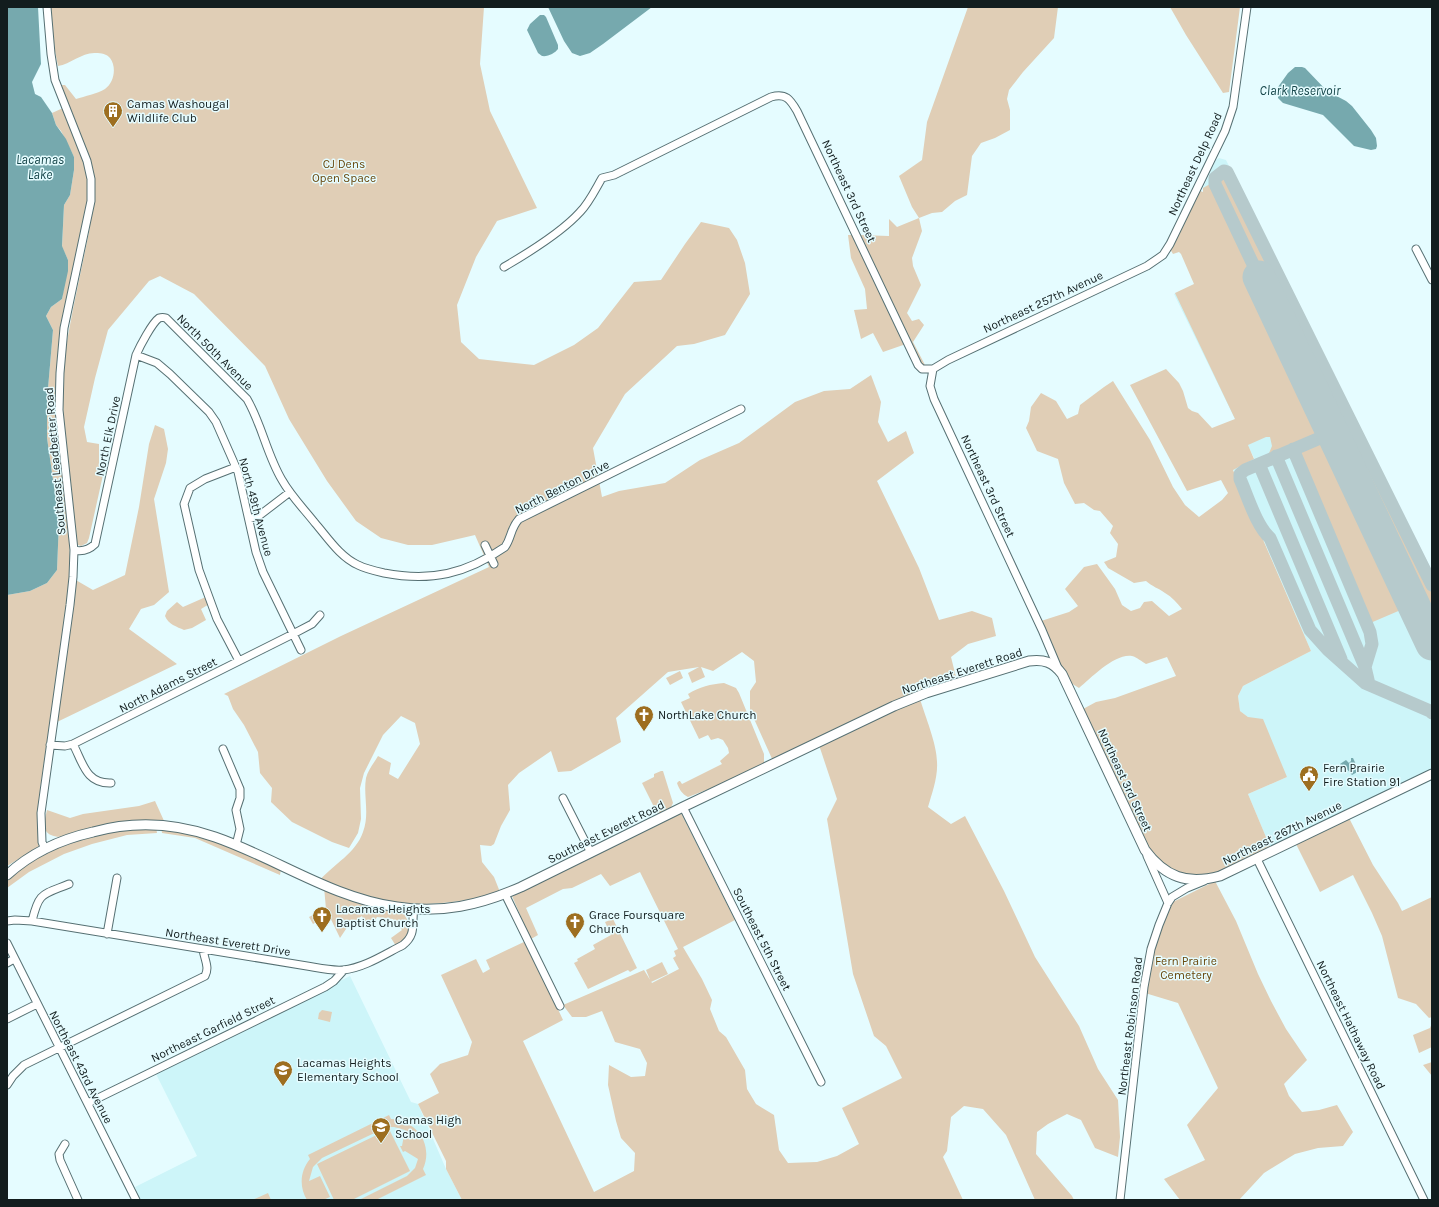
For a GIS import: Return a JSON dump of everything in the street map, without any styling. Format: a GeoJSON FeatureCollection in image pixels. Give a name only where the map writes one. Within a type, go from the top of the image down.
{"type":"FeatureCollection","features":[{"type":"Feature","properties":{"kind":"main road","name":"Northeast Everett Road"},"geometry":{"type":"LineString","coordinates":[[894,706],[932,691],[1029,662],[1044,660],[1054,665],[1058,669]]}},
{"type":"Feature","properties":{"kind":"main road","name":"Northeast 3rd Street"},"geometry":{"type":"LineString","coordinates":[[1058,669],[1067,683],[1145,850]]}},
{"type":"Feature","properties":{"kind":"main road","name":"Southeast Everett Road"},"geometry":{"type":"LineString","coordinates":[[7,874],[20,864],[56,843],[101,829],[142,825],[161,825],[190,829],[214,836],[316,881],[369,902],[414,909],[457,908],[505,894],[894,706]]}},
{"type":"Feature","properties":{"kind":"main road","name":"Northeast 267th Avenue"},"geometry":{"type":"LineString","coordinates":[[1145,850],[1158,865],[1173,875],[1189,880],[1206,880],[1220,876],[1257,859],[1432,774]]}},
{"type":"Feature","properties":{"kind":"street","name":"Southeast Leadbetter Road"},"geometry":{"type":"LineString","coordinates":[[46,849],[42,842],[41,819],[72,588],[74,550],[59,410],[60,373],[64,328],[91,201],[91,179],[89,165],[55,80],[50,54],[47,7]]}},
{"type":"Feature","properties":{"kind":"street","name":"Northeast Delp Road"},"geometry":{"type":"LineString","coordinates":[[1163,255],[1170,244],[1227,125],[1233,107],[1247,7]]}},
{"type":"Feature","properties":{"kind":"street","name":"Northeast 3rd Street"},"geometry":{"type":"LineString","coordinates":[[504,267],[520,258],[570,222],[581,212],[602,178],[614,174],[771,97],[782,95],[788,98],[797,111],[918,365],[922,369],[933,369],[930,386],[934,399],[1042,630],[1058,669]]}},
{"type":"Feature","properties":{"kind":"street"},"geometry":{"type":"LineString","coordinates":[[1416,249],[1432,280]]}},
{"type":"Feature","properties":{"kind":"street","name":"Northeast 257th Avenue"},"geometry":{"type":"LineString","coordinates":[[933,369],[948,360],[1147,266],[1163,255]]}},
{"type":"Feature","properties":{"kind":"street","name":"North Elk Drive"},"geometry":{"type":"LineString","coordinates":[[74,550],[81,551],[90,549],[95,544],[136,355],[143,340],[162,317]]}},
{"type":"Feature","properties":{"kind":"street","name":"North 50th Avenue"},"geometry":{"type":"LineString","coordinates":[[162,317],[166,318],[247,399],[254,412],[278,473],[290,492]]}},
{"type":"Feature","properties":{"kind":"street","name":"North 49th Avenue"},"geometry":{"type":"LineString","coordinates":[[136,355],[157,363],[170,374],[209,412],[220,430],[236,467],[256,552],[263,572],[301,650]]}},
{"type":"Feature","properties":{"kind":"street","name":"North Benton Drive"},"geometry":{"type":"LineString","coordinates":[[290,492],[340,552],[348,559],[366,569],[405,576],[433,577],[462,570],[504,547],[508,543],[512,527],[519,519],[742,409]]}},
{"type":"Feature","properties":{"kind":"street"},"geometry":{"type":"LineString","coordinates":[[236,467],[198,483],[190,488],[184,504],[203,584],[217,618],[239,661]]}},
{"type":"Feature","properties":{"kind":"street"},"geometry":{"type":"LineString","coordinates":[[249,519],[260,515],[290,492]]}},
{"type":"Feature","properties":{"kind":"street"},"geometry":{"type":"LineString","coordinates":[[485,545],[494,564]]}},
{"type":"Feature","properties":{"kind":"street","name":"North Adams Street"},"geometry":{"type":"LineString","coordinates":[[50,745],[65,746],[73,744],[293,634],[312,624],[320,616]]}},
{"type":"Feature","properties":{"kind":"street"},"geometry":{"type":"LineString","coordinates":[[73,744],[90,776],[100,783],[111,783]]}},
{"type":"Feature","properties":{"kind":"street"},"geometry":{"type":"LineString","coordinates":[[224,749],[240,789],[240,798],[236,810],[240,830],[236,845]]}},
{"type":"Feature","properties":{"kind":"street"},"geometry":{"type":"LineString","coordinates":[[563,798],[591,853]]}},
{"type":"Feature","properties":{"kind":"street","name":"Southeast 5th Street"},"geometry":{"type":"LineString","coordinates":[[683,807],[821,1082]]}},
{"type":"Feature","properties":{"kind":"street","name":"Northeast 3rd Street"},"geometry":{"type":"LineString","coordinates":[[1145,850],[1168,903]]}},
{"type":"Feature","properties":{"kind":"street","name":"Northeast Hathaway Road"},"geometry":{"type":"LineString","coordinates":[[1257,859],[1424,1200]]}},
{"type":"Feature","properties":{"kind":"street"},"geometry":{"type":"LineString","coordinates":[[107,934],[117,878]]}},
{"type":"Feature","properties":{"kind":"street","name":"Northeast Robinson Road"},"geometry":{"type":"LineString","coordinates":[[1119,1200],[1148,961],[1159,925],[1172,897],[1206,880]]}},
{"type":"Feature","properties":{"kind":"street"},"geometry":{"type":"LineString","coordinates":[[32,921],[40,897],[69,884]]}},
{"type":"Feature","properties":{"kind":"street"},"geometry":{"type":"LineString","coordinates":[[505,894],[560,1006]]}},
{"type":"Feature","properties":{"kind":"street","name":"Northeast Everett Drive"},"geometry":{"type":"LineString","coordinates":[[7,921],[32,921],[307,966],[344,970],[371,961],[403,945],[409,940],[412,934],[414,909]]}},
{"type":"Feature","properties":{"kind":"street","name":"Northeast 43rd Avenue"},"geometry":{"type":"LineString","coordinates":[[7,943],[136,1200]]}},
{"type":"Feature","properties":{"kind":"street"},"geometry":{"type":"LineString","coordinates":[[7,1085],[13,1076],[24,1065],[205,976],[207,966],[203,949]]}},
{"type":"Feature","properties":{"kind":"street"},"geometry":{"type":"LineString","coordinates":[[7,962],[14,959]]}},
{"type":"Feature","properties":{"kind":"street","name":"Northeast Garfield Street"},"geometry":{"type":"LineString","coordinates":[[88,1103],[325,986],[334,981],[344,970]]}},
{"type":"Feature","properties":{"kind":"street"},"geometry":{"type":"LineString","coordinates":[[7,1019],[37,1004]]}},
{"type":"Feature","properties":{"kind":"street"},"geometry":{"type":"LineString","coordinates":[[65,1144],[60,1154],[60,1160],[78,1200]]}},
{"type":"Feature","properties":{"kind":"shaded area"},"geometry":{"type":"Polygon","coordinates":[[[1219,158],[1226,160],[1432,571],[1432,769],[1271,849],[1248,794],[1287,777],[1248,717],[1240,711],[1238,696],[1243,686],[1311,651],[1233,469],[1254,458],[1174,294],[1216,274],[1203,188],[1216,160],[1219,158]]]}},
{"type":"Feature","properties":{"kind":"shaded area","name":"Lacamas Heights Elementary School"},"geometry":{"type":"Polygon","coordinates":[[[350,976],[411,1102],[418,1104],[446,1169],[462,1200],[141,1200],[135,1187],[197,1156],[155,1072],[350,976]]]}},
{"type":"Feature","properties":{"kind":"green space","name":"CJ Dens Open Space"},"geometry":{"type":"Polygon","coordinates":[[[50,7],[484,7],[480,64],[490,111],[537,208],[497,221],[476,257],[457,305],[461,342],[479,359],[534,365],[574,345],[598,328],[634,282],[661,280],[701,222],[729,228],[737,240],[745,263],[750,294],[725,335],[694,344],[677,346],[625,394],[593,448],[602,497],[619,491],[665,483],[700,460],[739,443],[795,402],[824,391],[850,389],[871,375],[881,402],[878,422],[888,442],[906,431],[914,453],[877,481],[919,568],[939,620],[972,611],[992,618],[996,636],[968,644],[951,657],[957,681],[773,761],[750,710],[750,691],[756,682],[754,661],[742,652],[713,671],[701,667],[705,677],[692,683],[688,673],[699,667],[668,672],[616,718],[621,742],[571,771],[558,772],[551,751],[519,773],[508,785],[510,810],[501,826],[494,844],[491,846],[480,845],[482,862],[494,877],[500,892],[454,902],[423,904],[391,902],[347,891],[320,880],[350,852],[360,839],[366,818],[366,778],[378,756],[391,763],[389,774],[398,779],[420,744],[415,723],[401,716],[383,735],[364,773],[360,788],[361,819],[358,833],[349,848],[332,842],[292,822],[271,802],[272,788],[260,773],[258,752],[244,725],[233,709],[228,696],[224,694],[341,636],[489,567],[475,535],[432,545],[408,545],[381,538],[356,521],[327,481],[289,419],[265,366],[194,294],[160,276],[149,281],[108,330],[84,427],[87,442],[99,444],[99,464],[105,466],[89,538],[87,543],[81,546],[75,544],[64,439],[62,368],[89,232],[95,187],[91,162],[61,85],[65,85],[76,99],[95,94],[105,89],[111,83],[114,70],[109,57],[98,53],[86,54],[58,66],[50,7]]]}},
{"type":"Feature","properties":{"kind":"green space"},"geometry":{"type":"Polygon","coordinates":[[[968,7],[1058,7],[1054,38],[1009,90],[1007,99],[1010,110],[1010,130],[981,143],[972,156],[967,195],[955,201],[942,212],[932,213],[919,218],[912,207],[899,176],[922,160],[927,122],[968,7]]]}},
{"type":"Feature","properties":{"kind":"green space"},"geometry":{"type":"Polygon","coordinates":[[[1170,7],[1240,7],[1229,92],[1223,93],[1170,7]]]}},
{"type":"Feature","properties":{"kind":"green space"},"geometry":{"type":"Polygon","coordinates":[[[63,108],[88,170],[88,201],[61,322],[56,380],[56,412],[69,523],[70,562],[67,617],[63,630],[40,790],[38,836],[40,846],[7,866],[7,595],[30,591],[47,583],[57,570],[59,521],[47,438],[47,400],[53,330],[46,316],[51,307],[62,299],[68,260],[62,247],[64,205],[70,195],[74,170],[74,157],[61,131],[56,125],[52,113],[63,108]]]}},
{"type":"Feature","properties":{"kind":"green space"},"geometry":{"type":"Polygon","coordinates":[[[1226,176],[1231,183],[1347,417],[1337,424],[1334,424],[1219,182],[1226,176]]]}},
{"type":"Feature","properties":{"kind":"green space"},"geometry":{"type":"Polygon","coordinates":[[[1210,184],[1325,427],[1325,433],[1267,458],[1272,446],[1270,437],[1266,437],[1248,445],[1254,459],[1233,470],[1311,651],[1243,686],[1238,696],[1240,711],[1248,717],[1263,719],[1287,777],[1248,794],[1271,849],[1214,875],[1199,878],[1179,874],[1157,859],[1146,843],[1083,709],[1096,702],[1115,698],[1176,676],[1167,657],[1146,664],[1132,656],[1118,658],[1104,667],[1079,688],[1071,683],[1041,621],[1069,612],[1078,606],[1065,589],[1084,567],[1097,564],[1115,589],[1122,605],[1131,611],[1140,608],[1144,602],[1152,601],[1169,616],[1182,609],[1170,596],[1146,581],[1134,583],[1108,568],[1104,562],[1116,557],[1118,544],[1110,533],[1113,526],[1100,511],[1094,510],[1084,503],[1075,504],[1064,483],[1058,459],[1037,451],[1026,428],[1029,421],[1031,407],[1041,393],[1056,401],[1067,419],[1078,414],[1080,405],[1113,381],[1150,440],[1173,487],[1185,505],[1199,517],[1222,500],[1228,493],[1221,480],[1187,491],[1130,385],[1166,369],[1179,383],[1188,408],[1198,413],[1212,428],[1235,419],[1175,293],[1194,284],[1181,254],[1179,252],[1173,254],[1170,249],[1197,192],[1203,192],[1203,188],[1210,184]]]}},
{"type":"Feature","properties":{"kind":"green space"},"geometry":{"type":"Polygon","coordinates":[[[919,218],[922,231],[912,258],[913,266],[921,285],[907,313],[912,321],[919,319],[924,325],[913,342],[925,365],[924,367],[921,365],[859,235],[889,236],[889,219],[897,227],[919,218]]]}},
{"type":"Feature","properties":{"kind":"green space"},"geometry":{"type":"Polygon","coordinates":[[[848,235],[855,235],[906,344],[883,352],[873,333],[861,339],[854,310],[867,309],[865,289],[851,258],[848,235]]]}},
{"type":"Feature","properties":{"kind":"green space"},"geometry":{"type":"Polygon","coordinates":[[[155,425],[164,429],[168,449],[166,463],[154,499],[169,592],[154,605],[141,609],[129,629],[177,664],[57,722],[74,579],[93,590],[125,575],[139,507],[149,444],[155,425]]]}},
{"type":"Feature","properties":{"kind":"green space"},"geometry":{"type":"Polygon","coordinates":[[[1346,425],[1351,426],[1432,589],[1432,631],[1339,437],[1338,429],[1346,425]]]}},
{"type":"Feature","properties":{"kind":"green space"},"geometry":{"type":"Polygon","coordinates":[[[1325,438],[1330,439],[1410,606],[1368,624],[1296,454],[1299,449],[1325,438]]]}},
{"type":"Feature","properties":{"kind":"green space"},"geometry":{"type":"Polygon","coordinates":[[[208,596],[211,603],[201,609],[206,620],[192,628],[184,630],[173,625],[166,619],[165,616],[167,611],[177,602],[183,607],[208,596]]]}},
{"type":"Feature","properties":{"kind":"green space"},"geometry":{"type":"Polygon","coordinates":[[[680,671],[683,678],[670,685],[666,678],[680,671]]]}},
{"type":"Feature","properties":{"kind":"green space"},"geometry":{"type":"Polygon","coordinates":[[[724,683],[736,688],[739,693],[764,754],[764,763],[727,782],[688,797],[681,791],[677,783],[680,781],[682,784],[722,764],[720,761],[729,753],[723,740],[718,738],[711,740],[708,735],[699,739],[681,702],[690,698],[688,694],[696,689],[724,683]]]}},
{"type":"Feature","properties":{"kind":"green space"},"geometry":{"type":"Polygon","coordinates":[[[920,699],[933,739],[937,768],[936,779],[928,807],[951,824],[965,816],[1004,891],[1035,957],[1079,1026],[1098,1069],[1118,1100],[1120,1137],[1118,1157],[1095,1148],[1081,1120],[1067,1114],[1048,1124],[1037,1132],[1036,1154],[1074,1200],[1035,1200],[1006,1135],[983,1109],[964,1106],[951,1117],[947,1151],[943,1157],[963,1200],[462,1200],[446,1169],[446,1161],[418,1104],[439,1093],[430,1074],[440,1064],[468,1055],[472,1042],[441,975],[476,959],[483,973],[490,969],[486,960],[526,941],[563,1020],[523,1041],[594,1192],[634,1171],[635,1153],[621,1138],[616,1121],[608,1085],[609,1065],[631,1077],[645,1076],[647,1063],[640,1049],[615,1042],[602,1011],[586,1017],[572,1017],[563,1005],[644,970],[652,983],[679,969],[673,958],[676,956],[674,951],[678,949],[640,872],[610,886],[601,874],[572,888],[563,889],[526,908],[538,935],[531,939],[512,896],[514,893],[681,813],[735,920],[683,947],[702,979],[712,1000],[710,1009],[719,1031],[726,1037],[745,1070],[747,1089],[756,1104],[774,1115],[779,1150],[788,1163],[817,1162],[837,1156],[859,1144],[842,1108],[902,1078],[886,1046],[874,1036],[853,974],[827,819],[837,799],[819,745],[920,699]]]}},
{"type":"Feature","properties":{"kind":"green space"},"geometry":{"type":"Polygon","coordinates":[[[663,771],[673,803],[670,809],[658,815],[642,783],[654,777],[654,774],[663,771]]]}},
{"type":"Feature","properties":{"kind":"green space"},"geometry":{"type":"Polygon","coordinates":[[[155,801],[165,823],[105,828],[59,837],[51,835],[46,831],[45,820],[47,810],[70,818],[83,814],[139,806],[155,801]]]}},
{"type":"Feature","properties":{"kind":"green space"},"geometry":{"type":"Polygon","coordinates":[[[1349,818],[1373,865],[1402,911],[1432,897],[1432,1017],[1429,1018],[1416,1004],[1398,998],[1382,936],[1353,875],[1320,892],[1296,844],[1349,818]]]}},
{"type":"Feature","properties":{"kind":"green space"},"geometry":{"type":"Polygon","coordinates":[[[156,827],[157,833],[127,835],[92,844],[64,854],[29,872],[7,888],[7,881],[30,861],[50,851],[102,832],[156,827]]]}},
{"type":"Feature","properties":{"kind":"green space"},"geometry":{"type":"Polygon","coordinates":[[[161,827],[198,833],[281,869],[280,875],[195,838],[162,833],[161,827]]]}},
{"type":"Feature","properties":{"kind":"green space","name":"Fern Prairie Cemetery"},"geometry":{"type":"Polygon","coordinates":[[[1215,881],[1236,921],[1271,1001],[1286,1029],[1307,1060],[1284,1084],[1289,1096],[1302,1112],[1319,1110],[1337,1105],[1353,1132],[1343,1146],[1318,1148],[1295,1154],[1264,1173],[1239,1200],[1180,1200],[1164,1179],[1205,1160],[1187,1125],[1218,1088],[1178,1003],[1145,993],[1151,960],[1167,912],[1173,902],[1215,881]]]}},
{"type":"Feature","properties":{"kind":"green space"},"geometry":{"type":"Polygon","coordinates":[[[324,887],[402,910],[409,923],[409,935],[396,946],[391,938],[402,930],[393,919],[377,917],[373,924],[369,926],[364,921],[362,916],[348,926],[340,938],[326,909],[324,887]]]}},
{"type":"Feature","properties":{"kind":"green space"},"geometry":{"type":"Polygon","coordinates":[[[317,913],[320,920],[313,924],[309,917],[317,913]]]}},
{"type":"Feature","properties":{"kind":"green space"},"geometry":{"type":"Polygon","coordinates":[[[613,919],[637,968],[630,972],[628,970],[588,989],[574,963],[578,961],[577,959],[595,949],[593,945],[611,935],[605,922],[613,919]]]}},
{"type":"Feature","properties":{"kind":"green space"},"geometry":{"type":"Polygon","coordinates":[[[662,962],[668,974],[651,982],[646,970],[662,962]]]}},
{"type":"Feature","properties":{"kind":"green space"},"geometry":{"type":"Polygon","coordinates":[[[322,1010],[332,1012],[330,1022],[318,1019],[319,1013],[322,1010]]]}},
{"type":"Feature","properties":{"kind":"green space"},"geometry":{"type":"Polygon","coordinates":[[[1432,1023],[1432,1047],[1419,1053],[1413,1035],[1430,1028],[1432,1023]]]}},
{"type":"Feature","properties":{"kind":"green space"},"geometry":{"type":"Polygon","coordinates":[[[1432,1062],[1432,1076],[1423,1065],[1432,1062]]]}},
{"type":"Feature","properties":{"kind":"green space"},"geometry":{"type":"Polygon","coordinates":[[[389,1115],[391,1119],[400,1120],[408,1124],[420,1135],[424,1142],[426,1151],[426,1160],[423,1169],[426,1175],[376,1200],[359,1200],[407,1176],[415,1168],[418,1159],[405,1151],[403,1152],[400,1146],[402,1146],[405,1130],[387,1127],[322,1158],[313,1167],[309,1181],[320,1176],[330,1197],[323,1200],[307,1200],[304,1195],[302,1179],[304,1169],[310,1159],[308,1155],[389,1115]]]}},
{"type":"Feature","properties":{"kind":"green space"},"geometry":{"type":"Polygon","coordinates":[[[389,1129],[410,1171],[352,1200],[334,1200],[317,1164],[389,1129]]]}},
{"type":"Feature","properties":{"kind":"green space"},"geometry":{"type":"Polygon","coordinates":[[[268,1193],[271,1200],[252,1200],[268,1193]]]}},
{"type":"Feature","properties":{"kind":"water","name":"Lacamas Lake"},"geometry":{"type":"Polygon","coordinates":[[[7,7],[38,7],[41,64],[32,82],[35,94],[41,97],[52,113],[56,125],[66,139],[74,157],[74,170],[70,195],[64,205],[62,246],[68,260],[68,271],[62,299],[51,307],[46,316],[53,330],[47,400],[47,438],[59,521],[57,570],[47,583],[30,591],[7,595],[7,7]]]}},
{"type":"Feature","properties":{"kind":"water"},"geometry":{"type":"Polygon","coordinates":[[[548,7],[652,7],[590,53],[580,56],[572,53],[564,41],[548,7]]]}},
{"type":"Feature","properties":{"kind":"water"},"geometry":{"type":"Polygon","coordinates":[[[540,15],[544,15],[546,17],[558,45],[557,50],[547,56],[542,56],[538,53],[527,30],[530,24],[540,15]]]}},
{"type":"Feature","properties":{"kind":"water","name":"Clark Reservoir"},"geometry":{"type":"Polygon","coordinates":[[[1295,67],[1305,68],[1327,91],[1346,101],[1352,106],[1376,138],[1376,149],[1371,150],[1354,146],[1323,115],[1283,103],[1278,98],[1278,87],[1288,73],[1295,67]]]}},
{"type":"Feature","properties":{"kind":"water"},"geometry":{"type":"Polygon","coordinates":[[[1351,758],[1353,758],[1359,771],[1352,775],[1346,768],[1343,769],[1340,764],[1346,760],[1349,763],[1351,758]]]}},
{"type":"Feature","properties":{"kind":"taxiway"},"geometry":{"type":"LineString","coordinates":[[1259,277],[1215,184],[1215,178],[1224,171],[1227,172],[1350,420]]}},
{"type":"Feature","properties":{"kind":"taxiway"},"geometry":{"type":"LineString","coordinates":[[1432,585],[1350,420],[1320,438],[1245,470],[1240,474],[1240,479],[1253,510],[1261,526],[1270,538],[1310,630],[1328,650],[1365,683],[1432,713]]}},
{"type":"Feature","properties":{"kind":"taxiway"},"geometry":{"type":"LineString","coordinates":[[1293,449],[1370,632],[1372,644],[1365,667]]}},
{"type":"Feature","properties":{"kind":"taxiway"},"geometry":{"type":"LineString","coordinates":[[1276,456],[1365,667],[1369,684]]}},
{"type":"Feature","properties":{"kind":"taxiway"},"geometry":{"type":"LineString","coordinates":[[1259,464],[1341,659]]}},
{"type":"Feature","properties":{"kind":"runway"},"geometry":{"type":"LineString","coordinates":[[1259,277],[1432,644]]}},
{"type":"Feature","properties":{"kind":"place","name":"Camas Washougal Wildlife Club"},"geometry":{"type":"Point","coordinates":[113,128]}},
{"type":"Feature","properties":{"kind":"place","name":"NorthLake Church"},"geometry":{"type":"Point","coordinates":[644,732]}},
{"type":"Feature","properties":{"kind":"place","name":"Fern Prairie Fire Station 91"},"geometry":{"type":"Point","coordinates":[1309,792]}},
{"type":"Feature","properties":{"kind":"place","name":"Lacamas Heights Baptist Church"},"geometry":{"type":"Point","coordinates":[322,933]}},
{"type":"Feature","properties":{"kind":"place","name":"Grace Foursquare Church"},"geometry":{"type":"Point","coordinates":[575,939]}},
{"type":"Feature","properties":{"kind":"place","name":"Lacamas Heights Elementary School"},"geometry":{"type":"Point","coordinates":[283,1087]}},
{"type":"Feature","properties":{"kind":"place","name":"Camas High School"},"geometry":{"type":"Point","coordinates":[381,1144]}}]}
